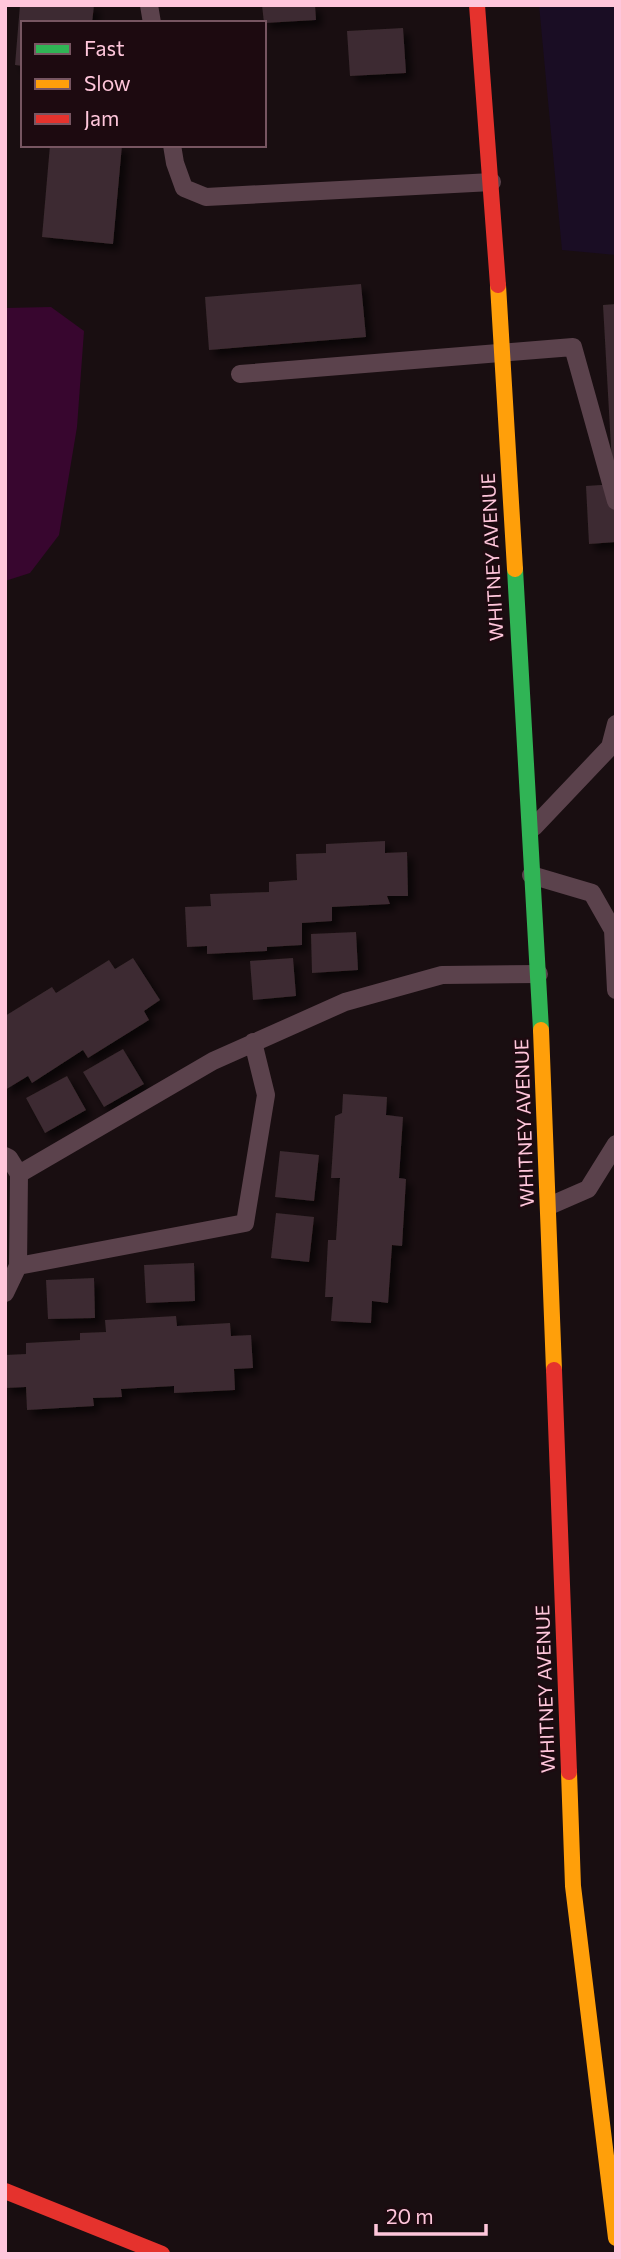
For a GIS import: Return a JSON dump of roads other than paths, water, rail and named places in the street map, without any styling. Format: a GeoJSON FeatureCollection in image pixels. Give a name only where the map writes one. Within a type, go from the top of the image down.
{"type":"FeatureCollection","features":[{"type":"Feature","properties":{"kind":"main road","name":"WHITNEY AVENUE"},"geometry":{"type":"LineString","coordinates":[[477,5],[492,182],[531,876],[539,974],[573,1885],[616,2238]]}},
{"type":"Feature","properties":{"kind":"main road"},"geometry":{"type":"LineString","coordinates":[[5,2191],[162,2254]]}},
{"type":"Feature","properties":{"kind":"lane"},"geometry":{"type":"LineString","coordinates":[[172,147],[184,188],[206,197],[492,182]]}},
{"type":"Feature","properties":{"kind":"lane"},"geometry":{"type":"LineString","coordinates":[[240,374],[573,346],[616,502]]}},
{"type":"Feature","properties":{"kind":"lane"},"geometry":{"type":"LineString","coordinates":[[529,832],[610,747],[616,724]]}},
{"type":"Feature","properties":{"kind":"lane"},"geometry":{"type":"LineString","coordinates":[[531,876],[592,893],[613,930],[616,990]]}},
{"type":"Feature","properties":{"kind":"lane"},"geometry":{"type":"LineString","coordinates":[[19,1174],[213,1061],[345,1002],[442,975],[539,974]]}},
{"type":"Feature","properties":{"kind":"lane"},"geometry":{"type":"LineString","coordinates":[[18,1266],[245,1223],[266,1095],[253,1042]]}},
{"type":"Feature","properties":{"kind":"lane"},"geometry":{"type":"LineString","coordinates":[[549,1206],[588,1189],[616,1144]]}},
{"type":"Feature","properties":{"kind":"lane"},"geometry":{"type":"LineString","coordinates":[[5,1156],[9,1157],[19,1174],[18,1266],[5,1293]]}}]}
